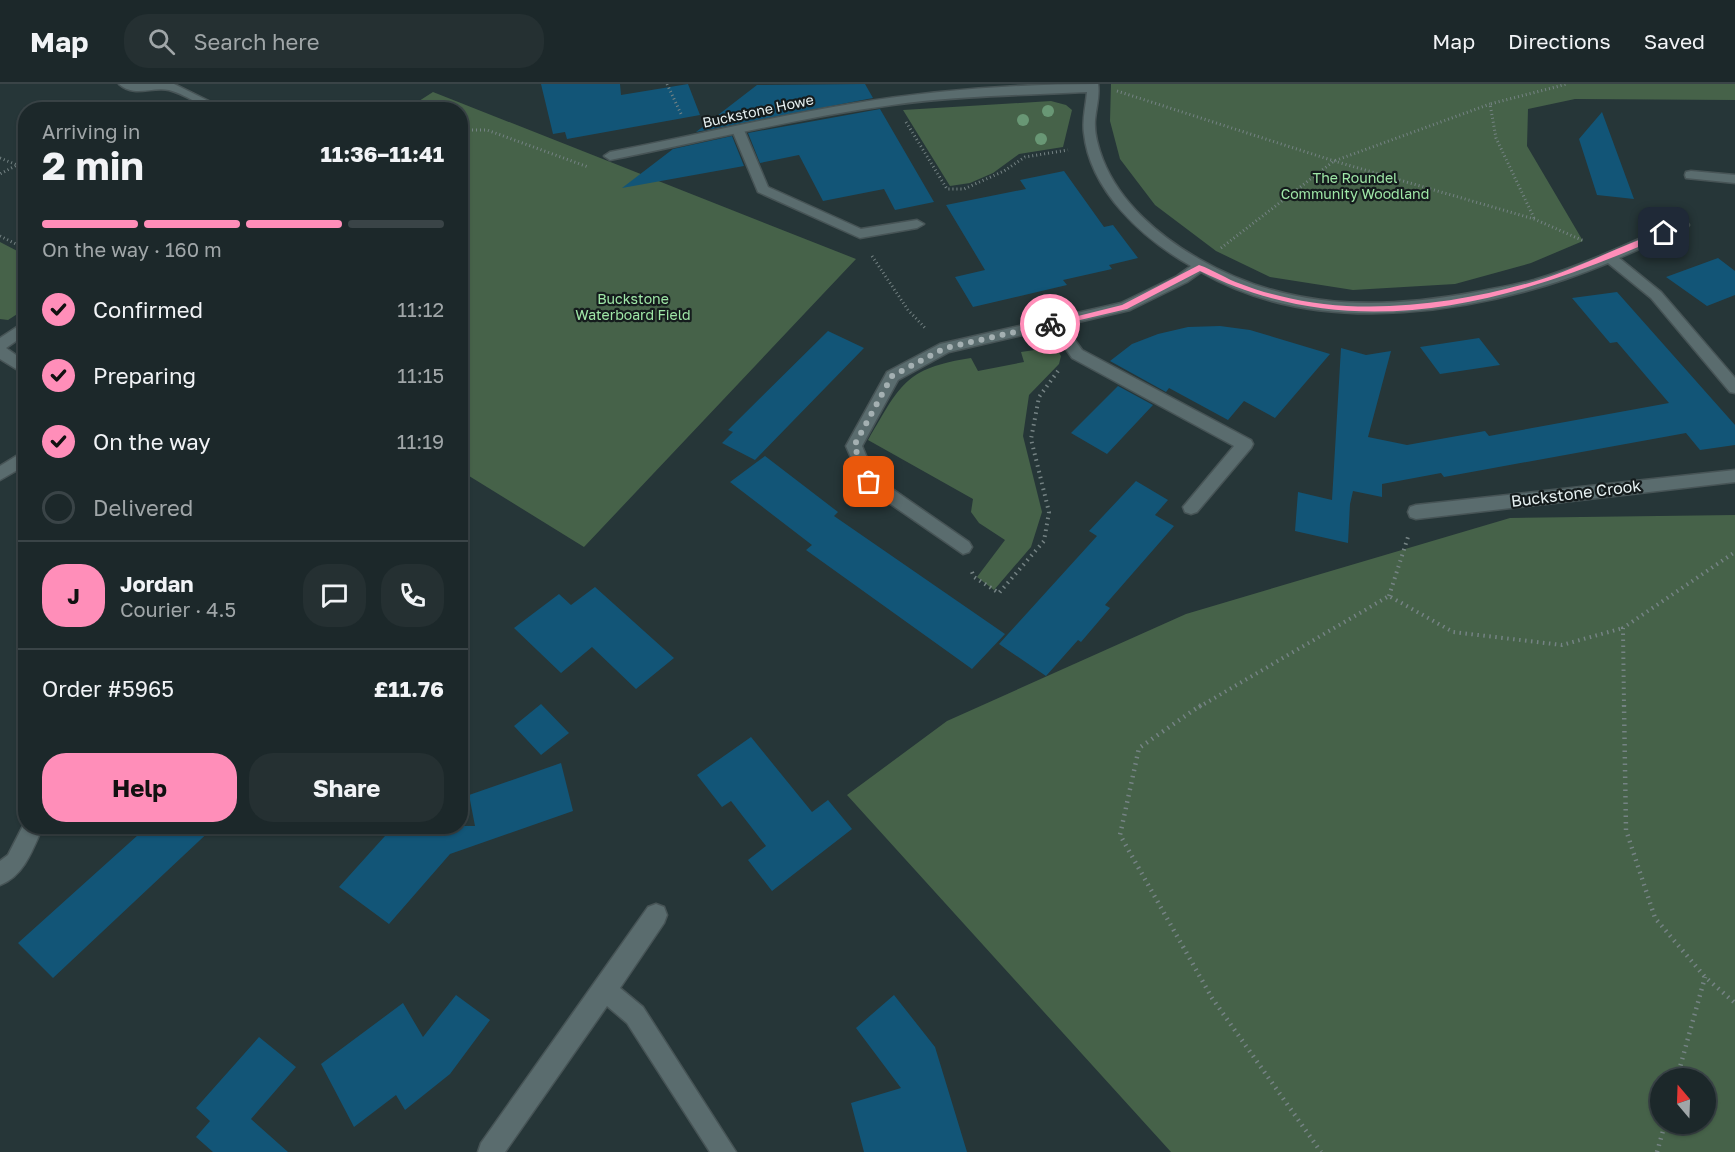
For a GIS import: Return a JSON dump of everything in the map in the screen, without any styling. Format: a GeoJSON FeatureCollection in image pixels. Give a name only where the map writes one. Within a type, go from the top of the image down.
{"type":"FeatureCollection","features":[{"type":"Feature","properties":{"kind":"street"},"geometry":{"type":"LineString","coordinates":[[125,84],[138,89],[169,86],[204,102]]}},
{"type":"Feature","properties":{"kind":"street"},"geometry":{"type":"LineString","coordinates":[[1092,86],[1089,125],[1092,147],[1103,175],[1132,213],[1164,244],[1199,267],[1237,286],[1281,299],[1327,307],[1396,309],[1450,302],[1538,283],[1608,257],[1682,225]]}},
{"type":"Feature","properties":{"kind":"street","name":"Buckstone Howe"},"geometry":{"type":"LineString","coordinates":[[610,156],[832,111],[893,101],[1092,86]]}},
{"type":"Feature","properties":{"kind":"street"},"geometry":{"type":"LineString","coordinates":[[738,130],[763,189],[860,234],[918,224]]}},
{"type":"Feature","properties":{"kind":"street"},"geometry":{"type":"LineString","coordinates":[[1691,175],[1735,179]]}},
{"type":"Feature","properties":{"kind":"street"},"geometry":{"type":"LineString","coordinates":[[1608,257],[1656,295],[1735,388]]}},
{"type":"Feature","properties":{"kind":"street"},"geometry":{"type":"LineString","coordinates":[[963,547],[869,482],[854,446],[892,376],[945,348],[1125,307],[1182,279],[1199,267]]}},
{"type":"Feature","properties":{"kind":"street"},"geometry":{"type":"LineString","coordinates":[[1055,323],[1077,354],[1245,444],[1191,507]]}},
{"type":"Feature","properties":{"kind":"street"},"geometry":{"type":"LineString","coordinates":[[0,345],[18,332]]}},
{"type":"Feature","properties":{"kind":"street"},"geometry":{"type":"LineString","coordinates":[[0,351],[18,364]]}},
{"type":"Feature","properties":{"kind":"street"},"geometry":{"type":"LineString","coordinates":[[0,474],[18,462]]}},
{"type":"Feature","properties":{"kind":"street","name":"Buckstone Crook"},"geometry":{"type":"LineString","coordinates":[[1416,512],[1735,476]]}},
{"type":"Feature","properties":{"kind":"street"},"geometry":{"type":"LineString","coordinates":[[0,875],[15,861],[29,834]]}},
{"type":"Feature","properties":{"kind":"street"},"geometry":{"type":"LineString","coordinates":[[490,1152],[656,915]]}},
{"type":"Feature","properties":{"kind":"street"},"geometry":{"type":"LineString","coordinates":[[605,990],[635,1015],[724,1152]]}},
{"type":"Feature","properties":{"kind":"path"},"geometry":{"type":"LineString","coordinates":[[667,84],[692,140]]}},
{"type":"Feature","properties":{"kind":"path"},"geometry":{"type":"LineString","coordinates":[[1199,267],[1216,251],[1334,161],[1490,104],[1567,84]]}},
{"type":"Feature","properties":{"kind":"path"},"geometry":{"type":"LineString","coordinates":[[1092,86],[1111,89],[1334,161],[1534,219],[1583,241],[1608,257]]}},
{"type":"Feature","properties":{"kind":"path"},"geometry":{"type":"LineString","coordinates":[[893,101],[947,189],[964,189],[1004,171],[1024,157],[1092,147]]}},
{"type":"Feature","properties":{"kind":"path"},"geometry":{"type":"LineString","coordinates":[[1490,104],[1496,138],[1534,219]]}},
{"type":"Feature","properties":{"kind":"path"},"geometry":{"type":"LineString","coordinates":[[468,130],[487,130],[590,168]]}},
{"type":"Feature","properties":{"kind":"path"},"geometry":{"type":"LineString","coordinates":[[0,158],[17,165],[0,174]]}},
{"type":"Feature","properties":{"kind":"path"},"geometry":{"type":"LineString","coordinates":[[860,234],[876,264],[908,310],[945,348]]}},
{"type":"Feature","properties":{"kind":"path"},"geometry":{"type":"LineString","coordinates":[[0,236],[18,245]]}},
{"type":"Feature","properties":{"kind":"path"},"geometry":{"type":"LineString","coordinates":[[963,547],[974,577],[999,593],[1044,541],[1049,512],[1031,439],[1039,397],[1057,372],[1077,354]]}},
{"type":"Feature","properties":{"kind":"path"},"geometry":{"type":"LineString","coordinates":[[1321,1152],[1212,998],[1120,835],[1139,748],[1203,704],[1389,596],[1416,512]]}},
{"type":"Feature","properties":{"kind":"path"},"geometry":{"type":"LineString","coordinates":[[1389,596],[1453,632],[1562,645],[1623,628],[1735,552]]}},
{"type":"Feature","properties":{"kind":"path"},"geometry":{"type":"LineString","coordinates":[[1623,628],[1626,830],[1655,918],[1705,977],[1735,1004]]}},
{"type":"Feature","properties":{"kind":"path"},"geometry":{"type":"LineString","coordinates":[[1680,1068],[1705,977]]}},
{"type":"Feature","properties":{"kind":"path"},"geometry":{"type":"LineString","coordinates":[[1657,1152],[1662,1134]]}},
{"type":"Feature","properties":{"kind":"green space","name":"The Roundel Community Woodland"},"geometry":{"type":"Polygon","coordinates":[[[1111,84],[1735,84],[1735,100],[1575,99],[1528,109],[1527,146],[1583,241],[1531,263],[1455,284],[1353,290],[1270,277],[1216,251],[1155,205],[1120,159],[1110,121],[1111,84]]]}},
{"type":"Feature","properties":{"kind":"green space","name":"Buckstone Waterboard Field"},"geometry":{"type":"Polygon","coordinates":[[[433,92],[458,102],[417,102],[433,92]]]}},
{"type":"Feature","properties":{"kind":"green space"},"geometry":{"type":"Polygon","coordinates":[[[1051,101],[1066,105],[1072,110],[1063,147],[1019,154],[993,173],[970,183],[950,186],[903,110],[1051,101]]]}},
{"type":"Feature","properties":{"kind":"green space","name":"Buckstone Waterboard Field"},"geometry":{"type":"Polygon","coordinates":[[[468,106],[856,259],[584,547],[468,475],[468,106]]]}},
{"type":"Feature","properties":{"kind":"green space"},"geometry":{"type":"Polygon","coordinates":[[[0,242],[18,251],[18,314],[8,320],[0,319],[0,242]]]}},
{"type":"Feature","properties":{"kind":"green space"},"geometry":{"type":"Polygon","coordinates":[[[1055,347],[1061,356],[1059,364],[1029,395],[1023,436],[1042,512],[1031,547],[994,590],[977,577],[1005,540],[979,523],[971,512],[973,499],[868,440],[897,393],[917,374],[931,367],[971,358],[978,371],[1024,362],[1021,352],[1055,347]]]}},
{"type":"Feature","properties":{"kind":"green space"},"geometry":{"type":"Polygon","coordinates":[[[1735,515],[1735,1152],[1171,1152],[847,795],[947,721],[1186,614],[1510,518],[1735,515]]]}},
{"type":"Feature","properties":{"kind":"building"},"geometry":{"type":"Polygon","coordinates":[[[541,84],[620,84],[621,95],[688,84],[700,115],[567,139],[565,132],[553,134],[541,84]]]}},
{"type":"Feature","properties":{"kind":"building"},"geometry":{"type":"Polygon","coordinates":[[[865,84],[873,98],[696,132],[757,85],[865,84]]]}},
{"type":"Feature","properties":{"kind":"building"},"geometry":{"type":"Polygon","coordinates":[[[880,109],[934,202],[895,210],[884,189],[823,201],[799,155],[760,163],[748,133],[880,109]]]}},
{"type":"Feature","properties":{"kind":"building"},"geometry":{"type":"Polygon","coordinates":[[[1602,112],[1634,199],[1597,195],[1579,139],[1602,112]]]}},
{"type":"Feature","properties":{"kind":"building"},"geometry":{"type":"Polygon","coordinates":[[[732,136],[744,166],[622,188],[673,149],[732,136]]]}},
{"type":"Feature","properties":{"kind":"building"},"geometry":{"type":"Polygon","coordinates":[[[1064,171],[1104,227],[1113,225],[1138,258],[1109,265],[1112,269],[1063,280],[1067,285],[973,307],[955,277],[985,270],[946,205],[1026,189],[1020,180],[1064,171]]]}},
{"type":"Feature","properties":{"kind":"building"},"geometry":{"type":"Polygon","coordinates":[[[1718,258],[1735,271],[1735,295],[1707,306],[1666,277],[1718,258]]]}},
{"type":"Feature","properties":{"kind":"building"},"geometry":{"type":"Polygon","coordinates":[[[1617,292],[1735,425],[1735,445],[1700,450],[1686,433],[1444,477],[1441,473],[1382,484],[1382,497],[1353,491],[1348,543],[1295,531],[1298,492],[1332,500],[1341,348],[1366,355],[1391,351],[1368,437],[1407,445],[1485,431],[1489,436],[1669,403],[1617,342],[1610,343],[1572,298],[1617,292]]]}},
{"type":"Feature","properties":{"kind":"building"},"geometry":{"type":"Polygon","coordinates":[[[1220,326],[1250,330],[1330,354],[1275,418],[1244,401],[1228,420],[1169,388],[1166,392],[1110,361],[1132,344],[1158,334],[1188,327],[1220,326]]]}},
{"type":"Feature","properties":{"kind":"building"},"geometry":{"type":"Polygon","coordinates":[[[828,331],[864,348],[755,460],[722,443],[733,432],[728,430],[828,331]]]}},
{"type":"Feature","properties":{"kind":"building"},"geometry":{"type":"Polygon","coordinates":[[[1479,338],[1500,365],[1440,374],[1420,347],[1479,338]]]}},
{"type":"Feature","properties":{"kind":"building"},"geometry":{"type":"Polygon","coordinates":[[[1118,386],[1153,405],[1107,454],[1071,433],[1118,386]]]}},
{"type":"Feature","properties":{"kind":"building"},"geometry":{"type":"Polygon","coordinates":[[[765,456],[838,512],[834,516],[1005,634],[972,669],[806,550],[812,545],[730,482],[765,456]]]}},
{"type":"Feature","properties":{"kind":"building"},"geometry":{"type":"Polygon","coordinates":[[[1136,481],[1168,500],[1155,515],[1174,526],[1105,605],[1110,608],[1081,642],[1078,640],[1046,676],[999,644],[1097,536],[1089,531],[1136,481]]]}},
{"type":"Feature","properties":{"kind":"building"},"geometry":{"type":"Polygon","coordinates":[[[595,587],[674,658],[636,689],[592,647],[561,673],[514,628],[559,594],[571,605],[595,587]]]}},
{"type":"Feature","properties":{"kind":"building"},"geometry":{"type":"Polygon","coordinates":[[[541,704],[569,733],[541,755],[514,726],[541,704]]]}},
{"type":"Feature","properties":{"kind":"building"},"geometry":{"type":"Polygon","coordinates":[[[751,737],[812,812],[828,800],[852,829],[772,891],[748,860],[766,846],[731,801],[722,807],[697,775],[751,737]]]}},
{"type":"Feature","properties":{"kind":"building"},"geometry":{"type":"Polygon","coordinates":[[[561,763],[573,811],[450,854],[389,924],[339,887],[387,834],[468,834],[468,826],[475,826],[469,795],[561,763]]]}},
{"type":"Feature","properties":{"kind":"building"},"geometry":{"type":"Polygon","coordinates":[[[139,834],[206,834],[53,978],[18,943],[139,834]]]}},
{"type":"Feature","properties":{"kind":"building"},"geometry":{"type":"Polygon","coordinates":[[[456,995],[490,1020],[450,1074],[405,1110],[396,1095],[354,1127],[321,1064],[403,1003],[423,1037],[456,995]]]}},
{"type":"Feature","properties":{"kind":"building"},"geometry":{"type":"Polygon","coordinates":[[[894,995],[935,1047],[967,1152],[864,1152],[851,1103],[901,1088],[856,1028],[894,995]]]}},
{"type":"Feature","properties":{"kind":"building"},"geometry":{"type":"Polygon","coordinates":[[[259,1037],[296,1067],[251,1119],[288,1152],[213,1152],[196,1137],[210,1121],[196,1108],[259,1037]]]}},
{"type":"Feature","properties":{"kind":"way so far"},"geometry":{"type":"LineString","coordinates":[[869,482],[854,446],[892,376],[945,348],[1050,324]]}},
{"type":"Feature","properties":{"kind":"route"},"geometry":{"type":"LineString","coordinates":[[1050,324],[1125,307],[1182,279],[1199,267],[1237,286],[1281,299],[1327,307],[1396,309],[1450,302],[1538,283],[1664,233]]}}]}
